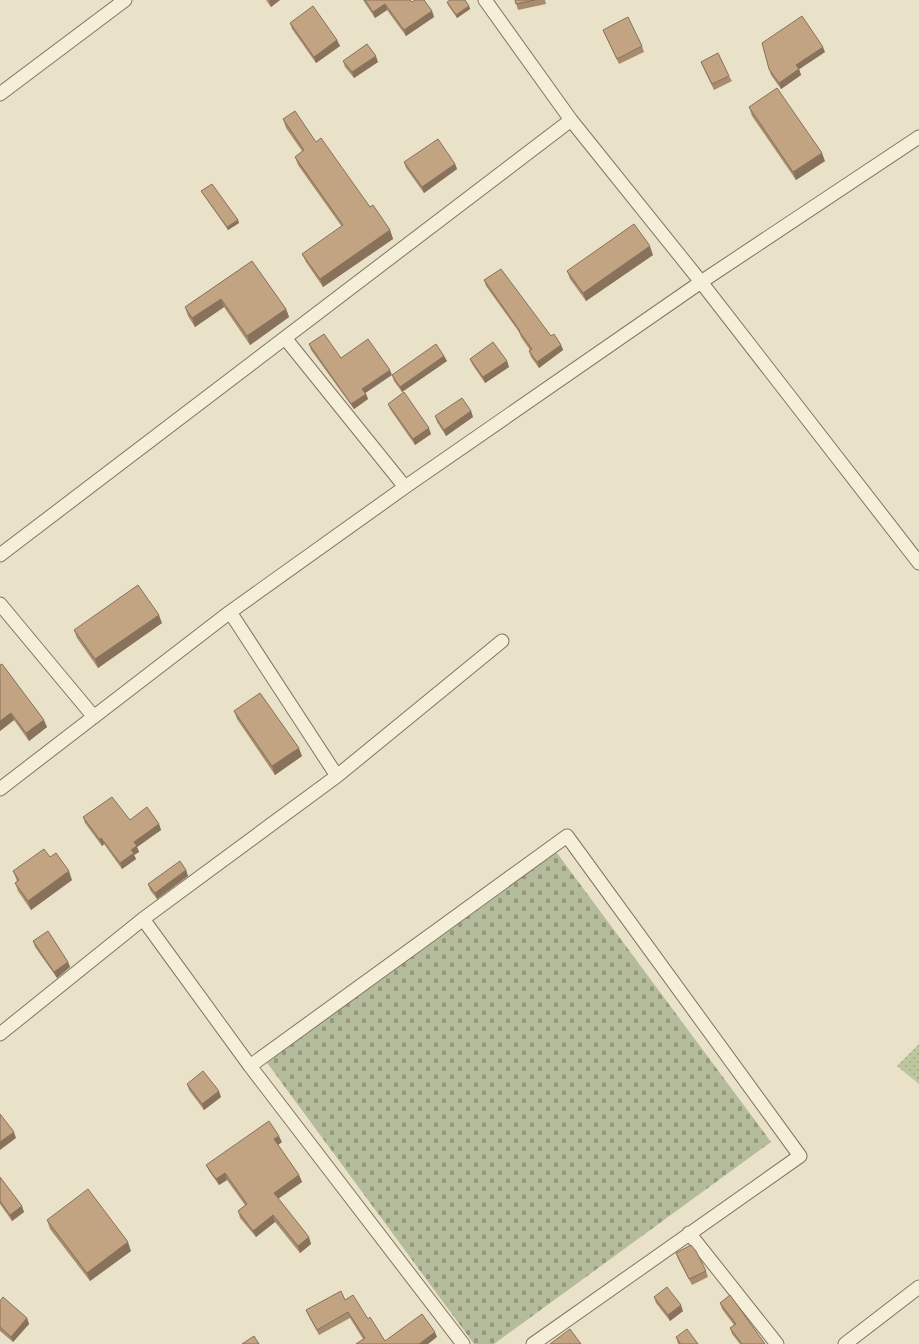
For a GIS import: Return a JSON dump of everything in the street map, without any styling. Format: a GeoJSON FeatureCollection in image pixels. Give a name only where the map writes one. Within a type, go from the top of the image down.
{"type":"FeatureCollection","features":[{"type":"Feature","properties":{"kind":"street"},"geometry":{"type":"LineString","coordinates":[[0,94],[126,0]]}},
{"type":"Feature","properties":{"kind":"street"},"geometry":{"type":"LineString","coordinates":[[485,0],[571,120],[701,282],[919,563]]}},
{"type":"Feature","properties":{"kind":"street"},"geometry":{"type":"LineString","coordinates":[[0,555],[571,120]]}},
{"type":"Feature","properties":{"kind":"street"},"geometry":{"type":"LineString","coordinates":[[0,789],[230,612],[405,487],[701,282],[919,137]]}},
{"type":"Feature","properties":{"kind":"street"},"geometry":{"type":"LineString","coordinates":[[285,338],[405,487]]}},
{"type":"Feature","properties":{"kind":"street"},"geometry":{"type":"LineString","coordinates":[[0,604],[94,717]]}},
{"type":"Feature","properties":{"kind":"street"},"geometry":{"type":"LineString","coordinates":[[230,612],[337,776]]}},
{"type":"Feature","properties":{"kind":"street"},"geometry":{"type":"LineString","coordinates":[[0,1034],[143,919],[337,776],[502,641]]}},
{"type":"Feature","properties":{"kind":"street"},"geometry":{"type":"LineString","coordinates":[[250,1066],[567,836],[800,1156],[534,1344]]}},
{"type":"Feature","properties":{"kind":"street"},"geometry":{"type":"LineString","coordinates":[[143,919],[250,1066],[463,1344]]}},
{"type":"Feature","properties":{"kind":"street"},"geometry":{"type":"LineString","coordinates":[[689,1233],[777,1344]]}},
{"type":"Feature","properties":{"kind":"street"},"geometry":{"type":"LineString","coordinates":[[845,1344],[919,1287]]}},
{"type":"Feature","properties":{"kind":"green space"},"geometry":{"type":"Polygon","coordinates":[[[554,849],[771,1142],[494,1344],[474,1344],[265,1060],[554,849]]]}},
{"type":"Feature","properties":{"kind":"green space"},"geometry":{"type":"Polygon","coordinates":[[[919,1044],[919,1084],[897,1066],[919,1044]]]}},
{"type":"Feature","properties":{"kind":"building"},"geometry":{"type":"Polygon","coordinates":[[[365,0],[410,0],[412,2],[415,0],[424,0],[432,11],[404,30],[385,4],[373,12],[365,0]]]}},
{"type":"Feature","properties":{"kind":"building"},"geometry":{"type":"Polygon","coordinates":[[[450,0],[465,0],[469,6],[456,15],[447,2],[450,0]]]}},
{"type":"Feature","properties":{"kind":"building"},"geometry":{"type":"Polygon","coordinates":[[[515,0],[535,0],[516,4],[515,0]]]}},
{"type":"Feature","properties":{"kind":"building"},"geometry":{"type":"Polygon","coordinates":[[[313,6],[337,40],[314,57],[290,23],[313,6]]]}},
{"type":"Feature","properties":{"kind":"building"},"geometry":{"type":"Polygon","coordinates":[[[802,16],[823,47],[796,65],[799,69],[779,83],[769,69],[762,43],[802,16]]]}},
{"type":"Feature","properties":{"kind":"building"},"geometry":{"type":"Polygon","coordinates":[[[628,17],[642,46],[617,59],[603,30],[628,17]]]}},
{"type":"Feature","properties":{"kind":"building"},"geometry":{"type":"Polygon","coordinates":[[[367,44],[376,56],[352,72],[343,61],[367,44]]]}},
{"type":"Feature","properties":{"kind":"building"},"geometry":{"type":"Polygon","coordinates":[[[718,53],[729,76],[712,84],[701,62],[718,53]]]}},
{"type":"Feature","properties":{"kind":"building"},"geometry":{"type":"Polygon","coordinates":[[[777,88],[822,153],[793,172],[749,107],[777,88]]]}},
{"type":"Feature","properties":{"kind":"building"},"geometry":{"type":"Polygon","coordinates":[[[295,111],[316,142],[321,138],[370,207],[373,205],[390,230],[320,279],[302,254],[343,225],[295,157],[304,150],[283,119],[295,111]]]}},
{"type":"Feature","properties":{"kind":"building"},"geometry":{"type":"Polygon","coordinates":[[[438,139],[455,164],[422,187],[404,162],[438,139]]]}},
{"type":"Feature","properties":{"kind":"building"},"geometry":{"type":"Polygon","coordinates":[[[212,184],[238,220],[227,227],[201,191],[212,184]]]}},
{"type":"Feature","properties":{"kind":"building"},"geometry":{"type":"Polygon","coordinates":[[[634,224],[650,246],[583,293],[567,271],[634,224]]]}},
{"type":"Feature","properties":{"kind":"building"},"geometry":{"type":"Polygon","coordinates":[[[252,261],[286,309],[247,336],[221,299],[192,318],[185,307],[252,261]]]}},
{"type":"Feature","properties":{"kind":"building"},"geometry":{"type":"Polygon","coordinates":[[[501,269],[551,336],[554,334],[561,345],[537,362],[529,351],[532,349],[484,280],[501,269]]]}},
{"type":"Feature","properties":{"kind":"building"},"geometry":{"type":"Polygon","coordinates":[[[324,334],[341,358],[368,339],[390,370],[362,389],[366,394],[351,404],[309,344],[324,334]]]}},
{"type":"Feature","properties":{"kind":"building"},"geometry":{"type":"Polygon","coordinates":[[[493,342],[507,361],[483,377],[470,359],[493,342]]]}},
{"type":"Feature","properties":{"kind":"building"},"geometry":{"type":"Polygon","coordinates":[[[436,344],[444,356],[400,387],[392,375],[436,344]]]}},
{"type":"Feature","properties":{"kind":"building"},"geometry":{"type":"Polygon","coordinates":[[[404,392],[429,428],[413,439],[388,404],[404,392]]]}},
{"type":"Feature","properties":{"kind":"building"},"geometry":{"type":"Polygon","coordinates":[[[462,398],[471,411],[444,430],[435,416],[462,398]]]}},
{"type":"Feature","properties":{"kind":"building"},"geometry":{"type":"Polygon","coordinates":[[[138,585],[159,615],[95,659],[74,630],[138,585]]]}},
{"type":"Feature","properties":{"kind":"building"},"geometry":{"type":"Polygon","coordinates":[[[2,664],[44,720],[26,733],[11,713],[0,721],[0,665],[2,664]]]}},
{"type":"Feature","properties":{"kind":"building"},"geometry":{"type":"Polygon","coordinates":[[[260,693],[299,748],[272,766],[234,711],[260,693]]]}},
{"type":"Feature","properties":{"kind":"building"},"geometry":{"type":"Polygon","coordinates":[[[112,797],[130,820],[147,807],[159,824],[134,842],[137,846],[131,850],[134,853],[120,863],[83,817],[112,797]]]}},
{"type":"Feature","properties":{"kind":"building"},"geometry":{"type":"Polygon","coordinates":[[[44,849],[50,857],[56,853],[69,871],[28,901],[15,883],[19,880],[13,871],[44,849]]]}},
{"type":"Feature","properties":{"kind":"building"},"geometry":{"type":"Polygon","coordinates":[[[180,861],[186,870],[155,893],[148,884],[180,861]]]}},
{"type":"Feature","properties":{"kind":"building"},"geometry":{"type":"Polygon","coordinates":[[[48,931],[68,962],[54,972],[33,941],[48,931]]]}},
{"type":"Feature","properties":{"kind":"building"},"geometry":{"type":"Polygon","coordinates":[[[203,1071],[219,1091],[202,1104],[187,1084],[203,1071]]]}},
{"type":"Feature","properties":{"kind":"building"},"geometry":{"type":"Polygon","coordinates":[[[0,1114],[14,1132],[0,1142],[0,1114]]]}},
{"type":"Feature","properties":{"kind":"building"},"geometry":{"type":"Polygon","coordinates":[[[269,1121],[279,1136],[274,1139],[299,1175],[274,1193],[309,1237],[298,1246],[273,1215],[253,1231],[238,1211],[247,1204],[225,1173],[216,1179],[206,1165],[269,1121]]]}},
{"type":"Feature","properties":{"kind":"building"},"geometry":{"type":"Polygon","coordinates":[[[0,1177],[22,1206],[10,1215],[0,1201],[0,1177]]]}},
{"type":"Feature","properties":{"kind":"building"},"geometry":{"type":"Polygon","coordinates":[[[88,1189],[128,1242],[87,1273],[47,1220],[88,1189]]]}},
{"type":"Feature","properties":{"kind":"building"},"geometry":{"type":"Polygon","coordinates":[[[691,1245],[696,1251],[706,1271],[689,1279],[676,1253],[691,1245]]]}},
{"type":"Feature","properties":{"kind":"building"},"geometry":{"type":"Polygon","coordinates":[[[667,1287],[681,1305],[668,1315],[654,1297],[667,1287]]]}},
{"type":"Feature","properties":{"kind":"building"},"geometry":{"type":"Polygon","coordinates":[[[341,1291],[345,1300],[353,1295],[368,1319],[370,1317],[385,1341],[422,1314],[435,1332],[419,1344],[356,1344],[365,1338],[348,1312],[317,1330],[306,1310],[341,1291]]]}},
{"type":"Feature","properties":{"kind":"building"},"geometry":{"type":"Polygon","coordinates":[[[730,1295],[765,1344],[742,1344],[730,1328],[736,1324],[720,1303],[730,1295]]]}},
{"type":"Feature","properties":{"kind":"building"},"geometry":{"type":"Polygon","coordinates":[[[3,1297],[27,1318],[11,1337],[0,1327],[0,1301],[3,1297]]]}},
{"type":"Feature","properties":{"kind":"building"},"geometry":{"type":"Polygon","coordinates":[[[570,1329],[581,1344],[550,1344],[570,1329]]]}},
{"type":"Feature","properties":{"kind":"building"},"geometry":{"type":"Polygon","coordinates":[[[687,1329],[698,1344],[680,1344],[676,1337],[687,1329]]]}},
{"type":"Feature","properties":{"kind":"building"},"geometry":{"type":"Polygon","coordinates":[[[254,1336],[259,1344],[242,1344],[254,1336]]]}}]}
